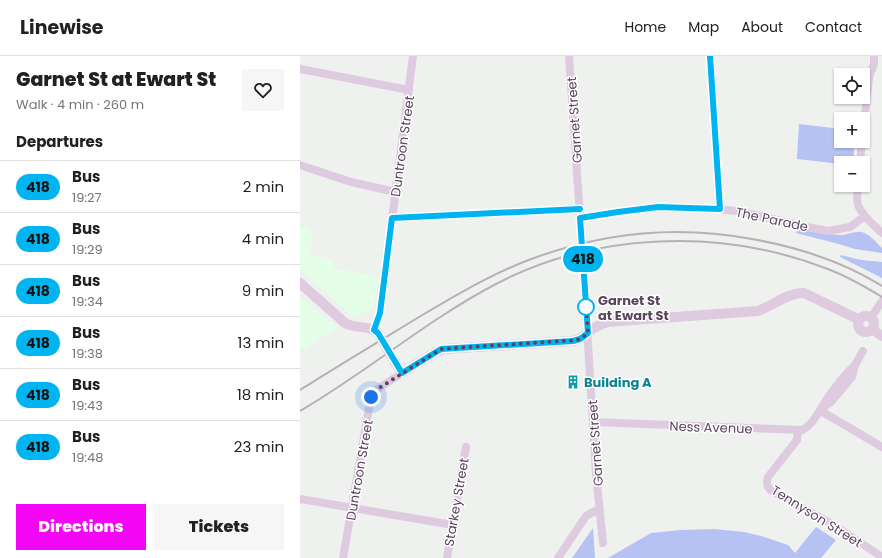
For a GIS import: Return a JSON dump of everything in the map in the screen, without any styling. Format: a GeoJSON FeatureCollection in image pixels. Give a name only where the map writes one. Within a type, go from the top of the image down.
{"type":"FeatureCollection","features":[{"type":"Feature","properties":{"kind":"street","name":"Duntroon Street"},"geometry":{"type":"LineString","coordinates":[[376,332],[380,313],[413,56]]}},
{"type":"Feature","properties":{"kind":"street","name":"Garnet Street"},"geometry":{"type":"LineString","coordinates":[[569,56],[596,474],[603,542]]}},
{"type":"Feature","properties":{"kind":"street"},"geometry":{"type":"LineString","coordinates":[[710,56],[720,209]]}},
{"type":"Feature","properties":{"kind":"street"},"geometry":{"type":"LineString","coordinates":[[865,112],[869,77],[874,64],[874,56]]}},
{"type":"Feature","properties":{"kind":"street"},"geometry":{"type":"LineString","coordinates":[[303,70],[409,90]]}},
{"type":"Feature","properties":{"kind":"street"},"geometry":{"type":"LineString","coordinates":[[300,165],[351,182],[396,192]]}},
{"type":"Feature","properties":{"kind":"street"},"geometry":{"type":"LineString","coordinates":[[857,192],[858,205],[865,216],[882,232]]}},
{"type":"Feature","properties":{"kind":"street","name":"The Parade"},"geometry":{"type":"LineString","coordinates":[[580,218],[658,207],[720,209],[790,222],[806,228],[829,231],[850,227],[865,216]]}},
{"type":"Feature","properties":{"kind":"street"},"geometry":{"type":"LineString","coordinates":[[392,218],[580,209]]}},
{"type":"Feature","properties":{"kind":"street"},"geometry":{"type":"LineString","coordinates":[[300,283],[345,322],[353,326],[368,328],[376,332],[402,373],[441,349],[573,341],[580,339],[602,323],[758,311],[798,293],[804,293],[860,320]]}},
{"type":"Feature","properties":{"kind":"street"},"geometry":{"type":"LineString","coordinates":[[871,318],[882,300]]}},
{"type":"Feature","properties":{"kind":"street"},"geometry":{"type":"LineString","coordinates":[[864,316],[869,316],[874,323],[872,329],[868,332],[861,330],[859,325],[860,320],[864,316]]}},
{"type":"Feature","properties":{"kind":"street"},"geometry":{"type":"LineString","coordinates":[[872,329],[882,336]]}},
{"type":"Feature","properties":{"kind":"street"},"geometry":{"type":"LineString","coordinates":[[798,430],[808,427],[846,373],[855,365],[863,351]]}},
{"type":"Feature","properties":{"kind":"street","name":"Duntroon Street"},"geometry":{"type":"LineString","coordinates":[[343,558],[372,394],[402,373]]}},
{"type":"Feature","properties":{"kind":"street"},"geometry":{"type":"LineString","coordinates":[[821,410],[882,448]]}},
{"type":"Feature","properties":{"kind":"street","name":"Ness Avenue"},"geometry":{"type":"LineString","coordinates":[[593,422],[798,430]]}},
{"type":"Feature","properties":{"kind":"street","name":"Tennyson Street"},"geometry":{"type":"LineString","coordinates":[[798,430],[797,440],[768,477],[768,488],[832,524],[882,557]]}},
{"type":"Feature","properties":{"kind":"street","name":"Starkey Street"},"geometry":{"type":"LineString","coordinates":[[447,558],[466,447]]}},
{"type":"Feature","properties":{"kind":"street"},"geometry":{"type":"LineString","coordinates":[[300,499],[453,525]]}},
{"type":"Feature","properties":{"kind":"street"},"geometry":{"type":"LineString","coordinates":[[558,558],[586,516],[600,509]]}},
{"type":"Feature","properties":{"kind":"shaded area"},"geometry":{"type":"Polygon","coordinates":[[[799,124],[834,128],[834,148],[854,148],[854,156],[834,156],[834,163],[797,159],[799,124]]]}},
{"type":"Feature","properties":{"kind":"shaded area"},"geometry":{"type":"Polygon","coordinates":[[[300,225],[313,232],[310,253],[320,258],[334,261],[333,268],[378,277],[374,307],[353,318],[300,269],[300,225]]]}},
{"type":"Feature","properties":{"kind":"shaded area"},"geometry":{"type":"Polygon","coordinates":[[[798,229],[837,235],[862,232],[870,236],[882,248],[882,253],[855,249],[796,233],[798,229]]]}},
{"type":"Feature","properties":{"kind":"shaded area"},"geometry":{"type":"Polygon","coordinates":[[[841,255],[861,260],[882,262],[882,278],[840,257],[841,255]]]}},
{"type":"Feature","properties":{"kind":"shaded area"},"geometry":{"type":"Polygon","coordinates":[[[300,297],[338,328],[300,351],[300,297]]]}},
{"type":"Feature","properties":{"kind":"shaded area"},"geometry":{"type":"Polygon","coordinates":[[[816,527],[836,540],[821,558],[608,558],[651,533],[714,529],[744,532],[761,536],[788,545],[795,553],[816,527]]]}},
{"type":"Feature","properties":{"kind":"shaded area"},"geometry":{"type":"Polygon","coordinates":[[[593,528],[595,558],[572,558],[593,528]]]}},
{"type":"Feature","properties":{"kind":"railway"},"geometry":{"type":"LineString","coordinates":[[300,390],[424,314],[492,276],[534,258],[561,249],[615,237],[669,232],[697,232],[769,242],[835,262],[882,286]]}},
{"type":"Feature","properties":{"kind":"railway"},"geometry":{"type":"LineString","coordinates":[[300,411],[325,396],[421,330],[471,298],[496,284],[534,267],[575,254],[616,246],[659,242],[701,242],[744,246],[785,255],[825,268],[854,281],[882,297]]}},
{"type":"Feature","properties":{"kind":"bus line","name":"418"},"geometry":{"type":"LineString","coordinates":[[580,209],[392,218],[380,313],[374,330],[378,333],[402,373],[441,349],[573,341],[588,333],[580,218],[658,207],[720,209],[710,56]]}},
{"type":"Feature","properties":{"kind":"place","name":"Garnet St at Ewart St"},"geometry":{"type":"Point","coordinates":[586,307]}},
{"type":"Feature","properties":{"kind":"place","name":"Building A"},"geometry":{"type":"Point","coordinates":[573,382]}},
{"type":"Feature","properties":{"kind":"route"},"geometry":{"type":"LineString","coordinates":[[371,397],[372,394],[384,384],[441,349],[577,340],[588,333],[586,304],[586,307]]}}]}
